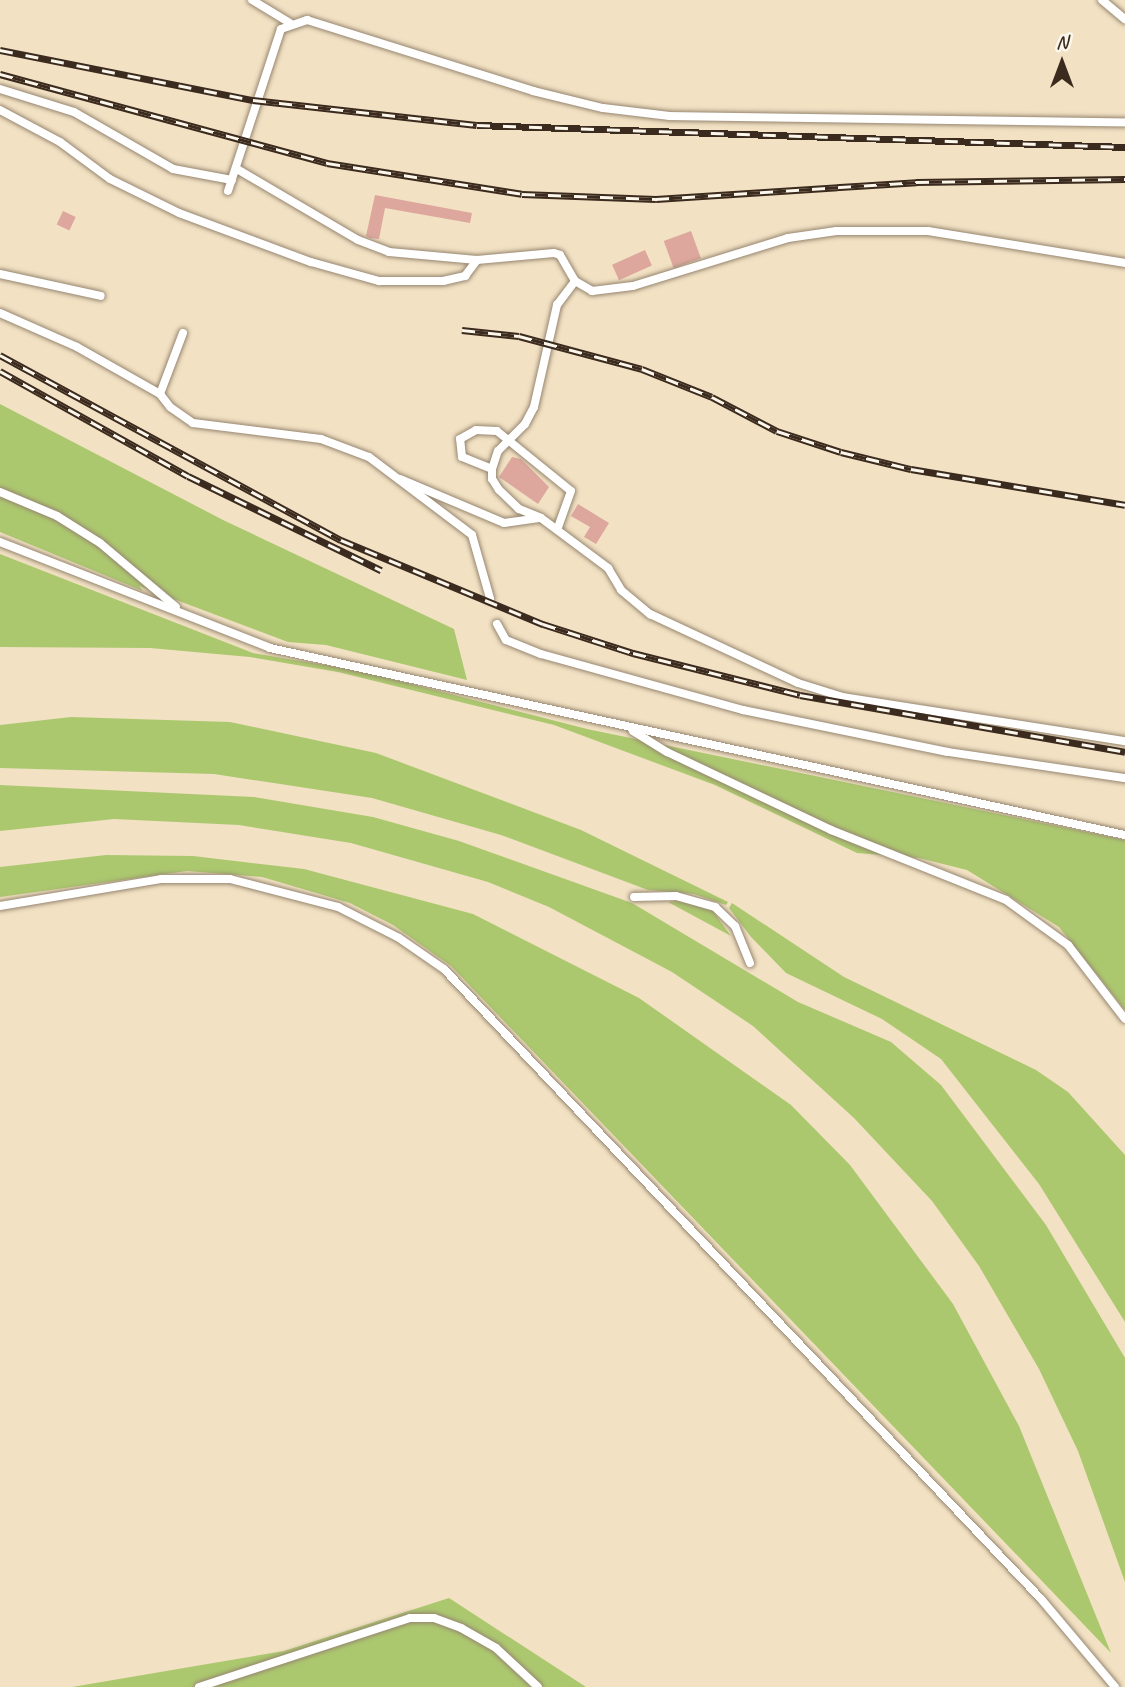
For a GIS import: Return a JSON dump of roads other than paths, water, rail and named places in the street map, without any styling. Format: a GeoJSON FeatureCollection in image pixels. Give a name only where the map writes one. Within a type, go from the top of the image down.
{"type":"FeatureCollection","features":[{"type":"Feature","properties":{"kind":"lane"},"geometry":{"type":"LineString","coordinates":[[251,0],[290,23]]}},
{"type":"Feature","properties":{"kind":"lane"},"geometry":{"type":"LineString","coordinates":[[1102,0],[1125,19]]}},
{"type":"Feature","properties":{"kind":"lane"},"geometry":{"type":"LineString","coordinates":[[228,191],[281,29],[290,23],[307,20],[521,88],[603,108],[670,116],[1125,122]]}},
{"type":"Feature","properties":{"kind":"lane"},"geometry":{"type":"LineString","coordinates":[[0,89],[74,112],[173,169],[232,180]]}},
{"type":"Feature","properties":{"kind":"lane"},"geometry":{"type":"LineString","coordinates":[[0,110],[60,142],[110,179],[156,201],[311,262],[379,281],[443,281],[465,276],[477,260]]}},
{"type":"Feature","properties":{"kind":"lane"},"geometry":{"type":"LineString","coordinates":[[237,169],[311,214],[389,252],[477,260],[554,253],[560,255],[575,281],[592,291],[616,290],[788,238],[880,229],[928,231],[1125,263]]}},
{"type":"Feature","properties":{"kind":"lane"},"geometry":{"type":"LineString","coordinates":[[0,274],[101,296]]}},
{"type":"Feature","properties":{"kind":"lane"},"geometry":{"type":"LineString","coordinates":[[575,281],[557,306],[534,407],[498,451],[492,469],[492,479],[499,490],[519,509],[541,518],[608,568],[621,590],[650,614],[798,683],[843,697],[1125,741]]}},
{"type":"Feature","properties":{"kind":"lane"},"geometry":{"type":"LineString","coordinates":[[0,313],[77,347],[160,394],[193,423],[321,439],[369,457],[472,535],[491,598]]}},
{"type":"Feature","properties":{"kind":"lane"},"geometry":{"type":"LineString","coordinates":[[160,394],[183,333]]}},
{"type":"Feature","properties":{"kind":"lane"},"geometry":{"type":"LineString","coordinates":[[492,469],[462,457],[460,439],[476,430],[497,431],[571,491],[557,530]]}},
{"type":"Feature","properties":{"kind":"lane"},"geometry":{"type":"LineString","coordinates":[[400,479],[504,523],[541,518]]}},
{"type":"Feature","properties":{"kind":"lane"},"geometry":{"type":"LineString","coordinates":[[0,492],[57,516],[100,543],[180,611]]}},
{"type":"Feature","properties":{"kind":"lane"},"geometry":{"type":"LineString","coordinates":[[0,542],[270,648],[425,679],[633,730],[1125,835]]}},
{"type":"Feature","properties":{"kind":"lane"},"geometry":{"type":"LineString","coordinates":[[496,624],[506,640],[541,654],[743,710],[935,749],[1125,778]]}},
{"type":"Feature","properties":{"kind":"lane"},"geometry":{"type":"LineString","coordinates":[[633,730],[667,752],[831,830],[1006,900],[1068,945],[1125,1019]]}},
{"type":"Feature","properties":{"kind":"lane"},"geometry":{"type":"LineString","coordinates":[[0,906],[162,879],[230,879],[338,907],[399,938],[443,969],[1041,1599],[1115,1687]]}},
{"type":"Feature","properties":{"kind":"lane"},"geometry":{"type":"LineString","coordinates":[[634,897],[676,896],[715,907],[735,926],[750,963]]}},
{"type":"Feature","properties":{"kind":"lane"},"geometry":{"type":"LineString","coordinates":[[199,1687],[410,1618],[434,1618],[461,1628],[496,1648],[538,1687]]}},
{"type":"Feature","properties":{"kind":"railway"},"geometry":{"type":"LineString","coordinates":[[0,50],[253,100],[477,125],[1125,147]]}},
{"type":"Feature","properties":{"kind":"railway"},"geometry":{"type":"LineString","coordinates":[[0,74],[327,163],[522,194],[656,199],[916,182],[1125,179]]}},
{"type":"Feature","properties":{"kind":"railway"},"geometry":{"type":"LineString","coordinates":[[462,330],[519,336],[642,369],[712,397],[777,431],[841,452],[911,469],[1125,505]]}},
{"type":"Feature","properties":{"kind":"railway"},"geometry":{"type":"LineString","coordinates":[[0,355],[341,540],[543,624],[633,653],[800,695],[1125,752]]}},
{"type":"Feature","properties":{"kind":"railway"},"geometry":{"type":"LineString","coordinates":[[0,371],[188,476],[381,570]]}}]}
